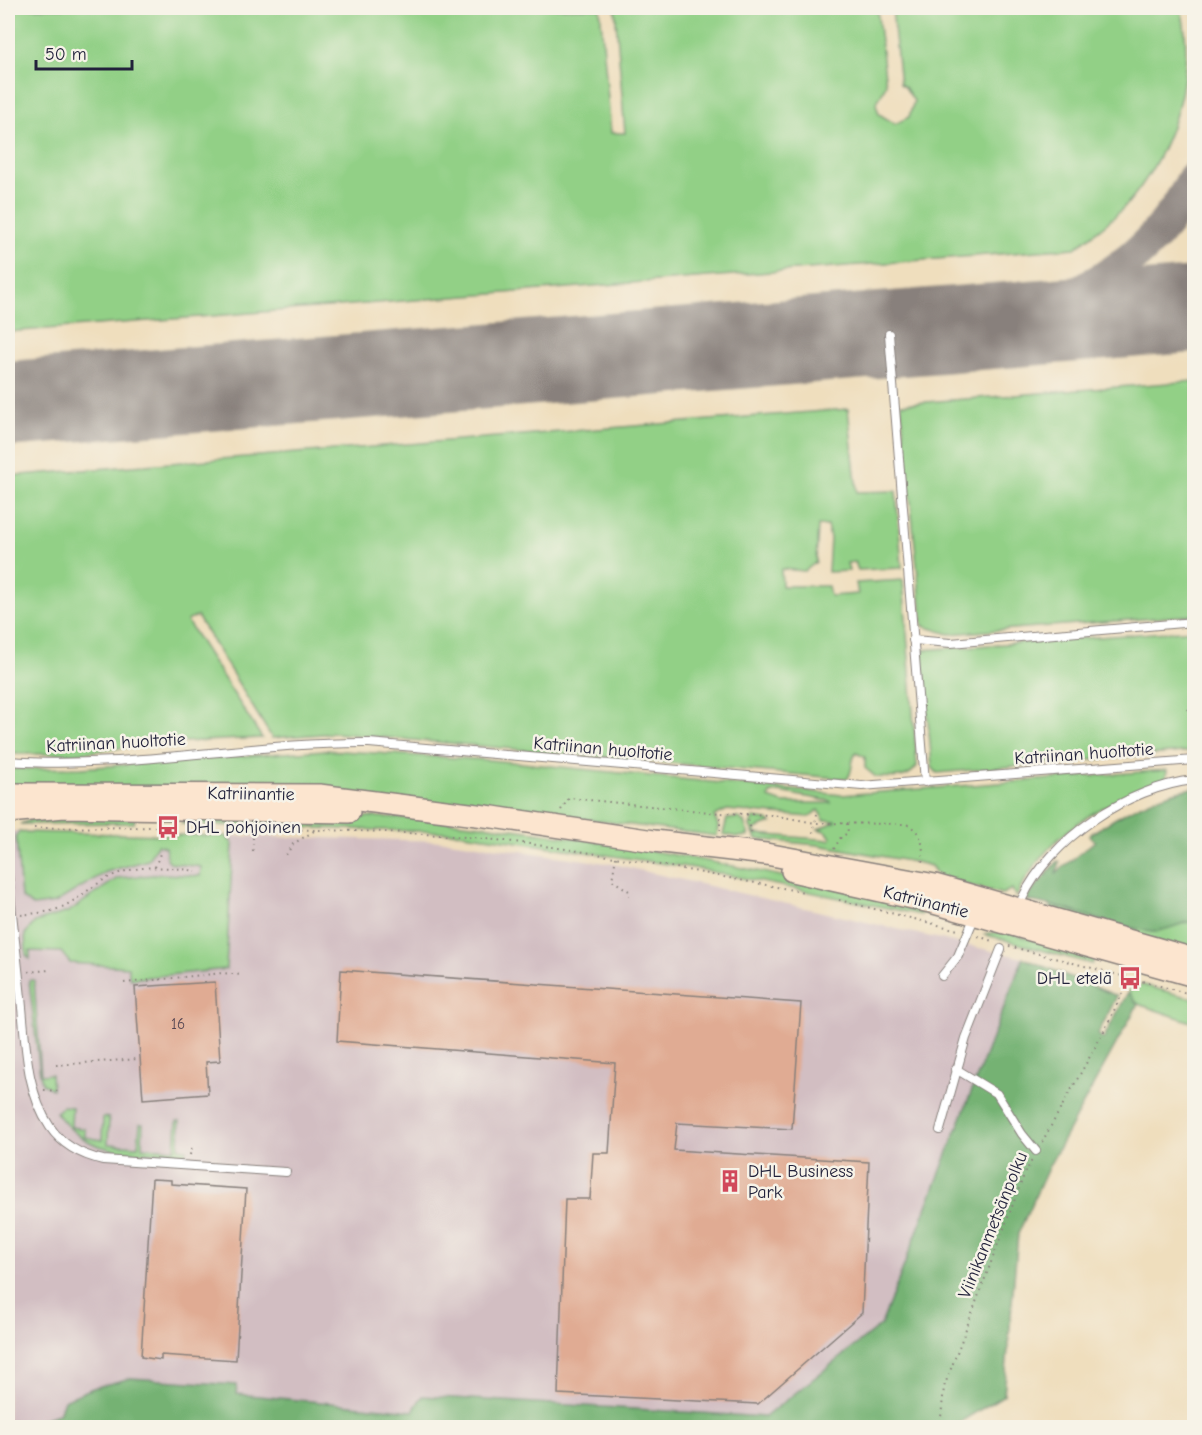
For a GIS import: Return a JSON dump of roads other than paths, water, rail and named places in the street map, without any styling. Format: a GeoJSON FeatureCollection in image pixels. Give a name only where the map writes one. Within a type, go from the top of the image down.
{"type":"FeatureCollection","features":[{"type":"Feature","properties":{"kind":"main road","name":"Katriinantie"},"geometry":{"type":"LineString","coordinates":[[8,794],[320,795],[493,817],[654,841],[766,854],[844,867],[975,915],[1194,976]]}},
{"type":"Feature","properties":{"kind":"main road","name":"Katriinantie"},"geometry":{"type":"LineString","coordinates":[[8,812],[64,807],[323,810],[493,817]]}},
{"type":"Feature","properties":{"kind":"main road","name":"Katriinantie"},"geometry":{"type":"LineString","coordinates":[[975,915],[1194,959]]}},
{"type":"Feature","properties":{"kind":"lane"},"geometry":{"type":"LineString","coordinates":[[889,334],[925,782]]}},
{"type":"Feature","properties":{"kind":"lane"},"geometry":{"type":"LineString","coordinates":[[913,640],[951,643],[1194,622]]}},
{"type":"Feature","properties":{"kind":"lane","name":"Katriinan huoltotie"},"geometry":{"type":"LineString","coordinates":[[8,761],[92,761],[300,744],[369,743],[829,785],[862,786],[1194,760]]}},
{"type":"Feature","properties":{"kind":"lane"},"geometry":{"type":"LineString","coordinates":[[1022,899],[1041,868],[1063,844],[1094,818],[1138,797],[1194,780]]}},
{"type":"Feature","properties":{"kind":"lane"},"geometry":{"type":"LineString","coordinates":[[8,874],[32,1083],[37,1104],[51,1129],[71,1149],[103,1160],[286,1172]]}},
{"type":"Feature","properties":{"kind":"lane"},"geometry":{"type":"LineString","coordinates":[[942,976],[958,956],[975,915]]}},
{"type":"Feature","properties":{"kind":"lane"},"geometry":{"type":"LineString","coordinates":[[940,1130],[956,1069],[1001,949]]}},
{"type":"Feature","properties":{"kind":"lane"},"geometry":{"type":"LineString","coordinates":[[956,1069],[997,1094],[1022,1134],[1036,1151]]}},
{"type":"Feature","properties":{"kind":"place","name":"DHL pohjoinen"},"geometry":{"type":"Point","coordinates":[168,827]}},
{"type":"Feature","properties":{"kind":"place","name":"DHL etelä"},"geometry":{"type":"Point","coordinates":[1130,978]}},
{"type":"Feature","properties":{"kind":"place","name":"DHL Business Park"},"geometry":{"type":"Point","coordinates":[730,1181]}}]}
